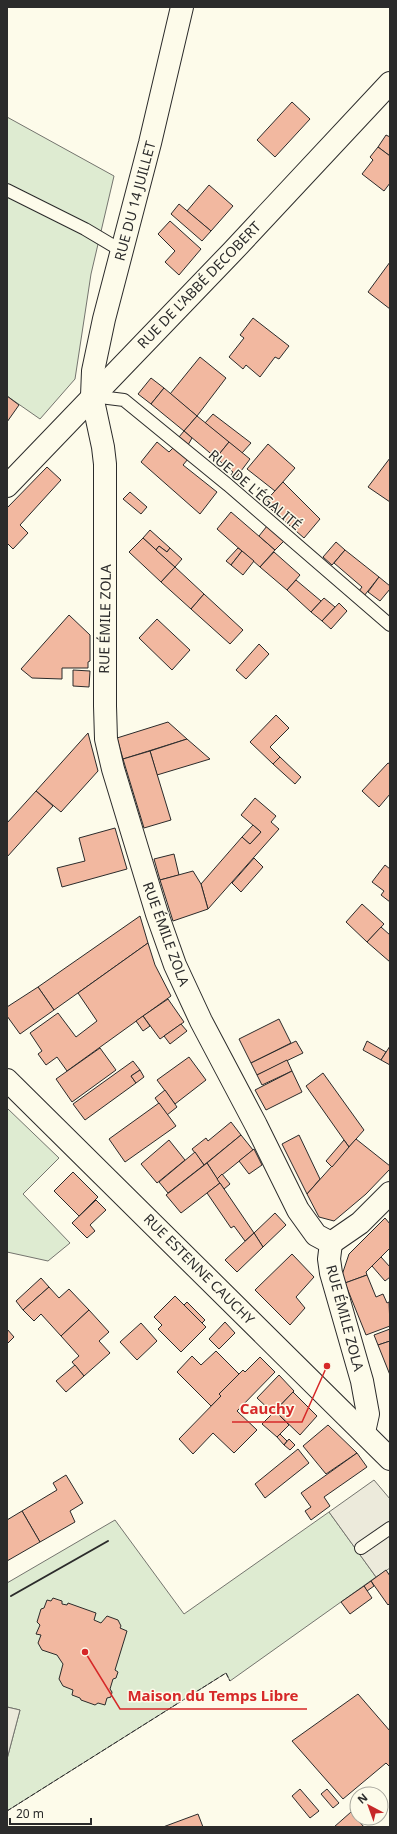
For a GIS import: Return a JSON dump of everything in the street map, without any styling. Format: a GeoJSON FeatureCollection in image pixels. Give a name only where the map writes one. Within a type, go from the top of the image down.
{"type":"FeatureCollection","features":[{"type":"Feature","properties":{"kind":"street","name":"RUE DU 14 JUILLET"},"geometry":{"type":"LineString","coordinates":[[92,396],[92,379],[96,352],[150,143],[182,7]]}},
{"type":"Feature","properties":{"kind":"street","name":"RUE DE L'ABBÉ DECOBERT"},"geometry":{"type":"LineString","coordinates":[[7,486],[232,252],[390,83]]}},
{"type":"Feature","properties":{"kind":"street","name":"RUE ÉMILE ZOLA"},"geometry":{"type":"LineString","coordinates":[[92,396],[104,447],[105,464],[105,724],[106,739],[113,769],[157,914],[175,965],[192,1003],[298,1210],[316,1235],[331,1243],[329,1259],[331,1272],[362,1381],[368,1414],[364,1432]]}},
{"type":"Feature","properties":{"kind":"street","name":"RUE ESTENNE CAUCHY"},"geometry":{"type":"LineString","coordinates":[[7,1080],[390,1459]]}},
{"type":"Feature","properties":{"kind":"street"},"geometry":{"type":"LineString","coordinates":[[331,1243],[360,1223],[390,1193]]}},
{"type":"Feature","properties":{"kind":"lane"},"geometry":{"type":"LineString","coordinates":[[7,190],[85,230],[122,251]]}},
{"type":"Feature","properties":{"kind":"lane","name":"RUE DE L'ÉGALITÉ"},"geometry":{"type":"LineString","coordinates":[[92,396],[124,400],[228,485],[390,624]]}},
{"type":"Feature","properties":{"kind":"lane"},"geometry":{"type":"LineString","coordinates":[[361,1548],[390,1528]]}},
{"type":"Feature","properties":{"kind":"green space"},"geometry":{"type":"Polygon","coordinates":[[[7,117],[114,176],[91,274],[75,379],[40,419],[7,396],[7,117]]]}},
{"type":"Feature","properties":{"kind":"green space"},"geometry":{"type":"Polygon","coordinates":[[[7,1108],[59,1158],[23,1194],[70,1243],[48,1261],[7,1252],[7,1108]]]}},
{"type":"Feature","properties":{"kind":"green space"},"geometry":{"type":"Polygon","coordinates":[[[329,1512],[376,1577],[230,1681],[226,1673],[7,1811],[7,1759],[20,1710],[7,1707],[7,1583],[115,1520],[184,1614],[329,1512]]]}},
{"type":"Feature","properties":{"kind":"shaded area"},"geometry":{"type":"Polygon","coordinates":[[[374,1480],[390,1499],[390,1568],[376,1577],[329,1512],[374,1480]]]}},
{"type":"Feature","properties":{"kind":"shaded area"},"geometry":{"type":"Polygon","coordinates":[[[7,1707],[20,1710],[7,1759],[7,1707]]]}},
{"type":"Feature","properties":{"kind":"building"},"geometry":{"type":"Polygon","coordinates":[[[292,102],[310,119],[275,157],[257,140],[292,102]]]}},
{"type":"Feature","properties":{"kind":"building"},"geometry":{"type":"Polygon","coordinates":[[[386,135],[390,137],[390,156],[378,147],[386,135]]]}},
{"type":"Feature","properties":{"kind":"building"},"geometry":{"type":"Polygon","coordinates":[[[378,147],[390,156],[390,183],[384,191],[362,174],[373,160],[370,157],[378,147]]]}},
{"type":"Feature","properties":{"kind":"building"},"geometry":{"type":"Polygon","coordinates":[[[209,185],[233,206],[211,231],[187,211],[209,185]]]}},
{"type":"Feature","properties":{"kind":"building"},"geometry":{"type":"Polygon","coordinates":[[[179,204],[211,231],[202,241],[171,214],[179,204]]]}},
{"type":"Feature","properties":{"kind":"building"},"geometry":{"type":"Polygon","coordinates":[[[170,221],[201,249],[179,275],[165,262],[175,251],[158,234],[170,221]]]}},
{"type":"Feature","properties":{"kind":"building"},"geometry":{"type":"Polygon","coordinates":[[[390,262],[390,309],[368,292],[390,262]]]}},
{"type":"Feature","properties":{"kind":"building"},"geometry":{"type":"Polygon","coordinates":[[[253,318],[289,346],[279,359],[275,357],[260,377],[246,365],[243,369],[229,357],[244,338],[240,335],[253,318]]]}},
{"type":"Feature","properties":{"kind":"building"},"geometry":{"type":"Polygon","coordinates":[[[200,357],[226,378],[197,416],[170,394],[200,357]]]}},
{"type":"Feature","properties":{"kind":"building"},"geometry":{"type":"Polygon","coordinates":[[[151,378],[164,388],[151,404],[138,394],[151,378]]]}},
{"type":"Feature","properties":{"kind":"building"},"geometry":{"type":"Polygon","coordinates":[[[164,388],[197,416],[184,431],[151,404],[164,388]]]}},
{"type":"Feature","properties":{"kind":"building"},"geometry":{"type":"Polygon","coordinates":[[[7,396],[19,405],[7,422],[7,396]]]}},
{"type":"Feature","properties":{"kind":"building"},"geometry":{"type":"Polygon","coordinates":[[[213,414],[251,443],[242,453],[205,423],[213,414]]]}},
{"type":"Feature","properties":{"kind":"building"},"geometry":{"type":"Polygon","coordinates":[[[197,416],[229,442],[216,458],[184,431],[197,416]]]}},
{"type":"Feature","properties":{"kind":"building"},"geometry":{"type":"Polygon","coordinates":[[[184,431],[192,438],[188,445],[179,437],[184,431]]]}},
{"type":"Feature","properties":{"kind":"building"},"geometry":{"type":"Polygon","coordinates":[[[157,442],[169,452],[174,447],[188,459],[183,465],[217,492],[200,514],[141,462],[157,442]]]}},
{"type":"Feature","properties":{"kind":"building"},"geometry":{"type":"Polygon","coordinates":[[[229,442],[250,459],[235,479],[231,475],[233,472],[216,458],[229,442]]]}},
{"type":"Feature","properties":{"kind":"building"},"geometry":{"type":"Polygon","coordinates":[[[268,444],[295,468],[275,491],[247,469],[268,444]]]}},
{"type":"Feature","properties":{"kind":"building"},"geometry":{"type":"Polygon","coordinates":[[[390,458],[390,502],[368,487],[390,458]]]}},
{"type":"Feature","properties":{"kind":"building"},"geometry":{"type":"Polygon","coordinates":[[[47,467],[61,480],[20,525],[28,533],[13,549],[7,543],[7,508],[47,467]]]}},
{"type":"Feature","properties":{"kind":"building"},"geometry":{"type":"Polygon","coordinates":[[[283,482],[320,519],[304,538],[264,503],[283,482]]]}},
{"type":"Feature","properties":{"kind":"building"},"geometry":{"type":"Polygon","coordinates":[[[130,492],[147,507],[141,514],[123,499],[130,492]]]}},
{"type":"Feature","properties":{"kind":"building"},"geometry":{"type":"Polygon","coordinates":[[[231,512],[275,550],[260,567],[217,529],[231,512]]]}},
{"type":"Feature","properties":{"kind":"building"},"geometry":{"type":"Polygon","coordinates":[[[267,526],[284,541],[275,550],[259,536],[267,526]]]}},
{"type":"Feature","properties":{"kind":"building"},"geometry":{"type":"Polygon","coordinates":[[[150,530],[170,548],[167,552],[159,546],[156,550],[143,538],[150,530]]]}},
{"type":"Feature","properties":{"kind":"building"},"geometry":{"type":"Polygon","coordinates":[[[143,538],[175,567],[161,582],[129,552],[143,538]]]}},
{"type":"Feature","properties":{"kind":"building"},"geometry":{"type":"Polygon","coordinates":[[[336,542],[345,550],[332,565],[323,557],[336,542]]]}},
{"type":"Feature","properties":{"kind":"building"},"geometry":{"type":"Polygon","coordinates":[[[159,546],[167,552],[170,548],[182,559],[175,567],[156,550],[159,546]]]}},
{"type":"Feature","properties":{"kind":"building"},"geometry":{"type":"Polygon","coordinates":[[[238,548],[242,551],[231,565],[226,561],[238,548]]]}},
{"type":"Feature","properties":{"kind":"building"},"geometry":{"type":"Polygon","coordinates":[[[345,550],[379,577],[364,596],[359,591],[362,587],[334,563],[345,550]]]}},
{"type":"Feature","properties":{"kind":"building"},"geometry":{"type":"Polygon","coordinates":[[[242,551],[254,561],[243,575],[231,565],[242,551]]]}},
{"type":"Feature","properties":{"kind":"building"},"geometry":{"type":"Polygon","coordinates":[[[274,552],[300,575],[287,590],[260,567],[274,552]]]}},
{"type":"Feature","properties":{"kind":"building"},"geometry":{"type":"Polygon","coordinates":[[[175,567],[204,594],[191,609],[161,582],[175,567]]]}},
{"type":"Feature","properties":{"kind":"building"},"geometry":{"type":"Polygon","coordinates":[[[379,577],[390,586],[390,589],[380,601],[368,592],[379,577]]]}},
{"type":"Feature","properties":{"kind":"building"},"geometry":{"type":"Polygon","coordinates":[[[296,580],[321,601],[311,612],[287,590],[296,580]]]}},
{"type":"Feature","properties":{"kind":"building"},"geometry":{"type":"Polygon","coordinates":[[[204,594],[243,630],[230,644],[191,609],[204,594]]]}},
{"type":"Feature","properties":{"kind":"building"},"geometry":{"type":"Polygon","coordinates":[[[324,598],[335,607],[322,621],[311,612],[324,598]]]}},
{"type":"Feature","properties":{"kind":"building"},"geometry":{"type":"Polygon","coordinates":[[[339,603],[347,611],[331,629],[322,621],[339,603]]]}},
{"type":"Feature","properties":{"kind":"building"},"geometry":{"type":"Polygon","coordinates":[[[69,615],[90,635],[90,661],[88,662],[88,668],[62,668],[62,679],[32,678],[21,669],[69,615]]]}},
{"type":"Feature","properties":{"kind":"building"},"geometry":{"type":"Polygon","coordinates":[[[157,619],[190,650],[172,670],[139,638],[157,619]]]}},
{"type":"Feature","properties":{"kind":"building"},"geometry":{"type":"Polygon","coordinates":[[[259,644],[269,654],[246,679],[236,670],[259,644]]]}},
{"type":"Feature","properties":{"kind":"building"},"geometry":{"type":"Polygon","coordinates":[[[73,670],[90,671],[89,687],[73,686],[73,670]]]}},
{"type":"Feature","properties":{"kind":"building"},"geometry":{"type":"Polygon","coordinates":[[[276,715],[289,728],[270,747],[280,757],[273,764],[250,742],[276,715]]]}},
{"type":"Feature","properties":{"kind":"building"},"geometry":{"type":"Polygon","coordinates":[[[168,722],[187,739],[123,759],[117,738],[168,722]]]}},
{"type":"Feature","properties":{"kind":"building"},"geometry":{"type":"Polygon","coordinates":[[[88,733],[98,771],[61,812],[36,791],[88,733]]]}},
{"type":"Feature","properties":{"kind":"building"},"geometry":{"type":"Polygon","coordinates":[[[187,739],[210,759],[157,775],[150,751],[187,739]]]}},
{"type":"Feature","properties":{"kind":"building"},"geometry":{"type":"Polygon","coordinates":[[[150,751],[171,820],[144,828],[123,759],[150,751]]]}},
{"type":"Feature","properties":{"kind":"building"},"geometry":{"type":"Polygon","coordinates":[[[280,757],[301,777],[295,784],[273,764],[280,757]]]}},
{"type":"Feature","properties":{"kind":"building"},"geometry":{"type":"Polygon","coordinates":[[[388,763],[390,764],[390,794],[379,807],[362,791],[388,763]]]}},
{"type":"Feature","properties":{"kind":"building"},"geometry":{"type":"Polygon","coordinates":[[[36,791],[53,806],[7,857],[7,823],[36,791]]]}},
{"type":"Feature","properties":{"kind":"building"},"geometry":{"type":"Polygon","coordinates":[[[255,798],[276,816],[271,822],[279,829],[208,909],[201,884],[242,837],[250,844],[261,832],[241,815],[255,798]]]}},
{"type":"Feature","properties":{"kind":"building"},"geometry":{"type":"Polygon","coordinates":[[[253,825],[261,832],[250,844],[242,837],[253,825]]]}},
{"type":"Feature","properties":{"kind":"building"},"geometry":{"type":"Polygon","coordinates":[[[115,828],[127,869],[62,887],[57,868],[85,861],[79,838],[115,828]]]}},
{"type":"Feature","properties":{"kind":"building"},"geometry":{"type":"Polygon","coordinates":[[[174,854],[179,875],[160,880],[154,859],[174,854]]]}},
{"type":"Feature","properties":{"kind":"building"},"geometry":{"type":"Polygon","coordinates":[[[254,858],[263,867],[241,892],[232,883],[254,858]]]}},
{"type":"Feature","properties":{"kind":"building"},"geometry":{"type":"Polygon","coordinates":[[[385,865],[390,869],[390,902],[381,895],[384,891],[372,882],[385,865]]]}},
{"type":"Feature","properties":{"kind":"building"},"geometry":{"type":"Polygon","coordinates":[[[193,871],[201,884],[208,909],[173,921],[160,880],[193,871]]]}},
{"type":"Feature","properties":{"kind":"building"},"geometry":{"type":"Polygon","coordinates":[[[362,904],[384,924],[367,942],[346,922],[362,904]]]}},
{"type":"Feature","properties":{"kind":"building"},"geometry":{"type":"Polygon","coordinates":[[[140,916],[148,943],[54,1010],[38,987],[140,916]]]}},
{"type":"Feature","properties":{"kind":"building"},"geometry":{"type":"Polygon","coordinates":[[[381,927],[390,935],[390,962],[367,942],[381,927]]]}},
{"type":"Feature","properties":{"kind":"building"},"geometry":{"type":"Polygon","coordinates":[[[148,943],[155,965],[171,996],[67,1071],[57,1057],[46,1065],[38,1054],[42,1051],[30,1033],[58,1013],[76,1037],[97,1021],[78,993],[148,943]]]}},
{"type":"Feature","properties":{"kind":"building"},"geometry":{"type":"Polygon","coordinates":[[[38,987],[54,1010],[20,1034],[7,1016],[7,1007],[38,987]]]}},
{"type":"Feature","properties":{"kind":"building"},"geometry":{"type":"Polygon","coordinates":[[[168,999],[184,1022],[160,1039],[143,1016],[168,999]]]}},
{"type":"Feature","properties":{"kind":"building"},"geometry":{"type":"Polygon","coordinates":[[[143,1016],[150,1026],[143,1031],[136,1021],[143,1016]]]}},
{"type":"Feature","properties":{"kind":"building"},"geometry":{"type":"Polygon","coordinates":[[[279,1019],[291,1043],[251,1063],[239,1039],[279,1019]]]}},
{"type":"Feature","properties":{"kind":"building"},"geometry":{"type":"Polygon","coordinates":[[[181,1024],[187,1031],[170,1044],[164,1036],[181,1024]]]}},
{"type":"Feature","properties":{"kind":"building"},"geometry":{"type":"Polygon","coordinates":[[[296,1041],[303,1053],[257,1075],[251,1063],[296,1041]]]}},
{"type":"Feature","properties":{"kind":"building"},"geometry":{"type":"Polygon","coordinates":[[[367,1041],[386,1052],[381,1060],[363,1050],[367,1041]]]}},
{"type":"Feature","properties":{"kind":"building"},"geometry":{"type":"Polygon","coordinates":[[[390,1046],[390,1065],[381,1060],[390,1046]]]}},
{"type":"Feature","properties":{"kind":"building"},"geometry":{"type":"Polygon","coordinates":[[[100,1048],[116,1070],[72,1102],[56,1079],[100,1048]]]}},
{"type":"Feature","properties":{"kind":"building"},"geometry":{"type":"Polygon","coordinates":[[[189,1057],[206,1080],[175,1104],[157,1080],[189,1057]]]}},
{"type":"Feature","properties":{"kind":"building"},"geometry":{"type":"Polygon","coordinates":[[[287,1060],[292,1071],[262,1085],[257,1075],[287,1060]]]}},
{"type":"Feature","properties":{"kind":"building"},"geometry":{"type":"Polygon","coordinates":[[[133,1061],[140,1070],[131,1076],[136,1083],[85,1120],[73,1104],[133,1061]]]}},
{"type":"Feature","properties":{"kind":"building"},"geometry":{"type":"Polygon","coordinates":[[[140,1070],[144,1077],[136,1083],[131,1076],[140,1070]]]}},
{"type":"Feature","properties":{"kind":"building"},"geometry":{"type":"Polygon","coordinates":[[[292,1071],[302,1092],[266,1110],[255,1090],[292,1071]]]}},
{"type":"Feature","properties":{"kind":"building"},"geometry":{"type":"Polygon","coordinates":[[[323,1073],[364,1130],[349,1147],[306,1086],[323,1073]]]}},
{"type":"Feature","properties":{"kind":"building"},"geometry":{"type":"Polygon","coordinates":[[[165,1090],[177,1107],[167,1115],[155,1098],[165,1090]]]}},
{"type":"Feature","properties":{"kind":"building"},"geometry":{"type":"Polygon","coordinates":[[[159,1103],[176,1126],[125,1162],[109,1139],[159,1103]]]}},
{"type":"Feature","properties":{"kind":"building"},"geometry":{"type":"Polygon","coordinates":[[[231,1122],[241,1135],[204,1165],[192,1149],[206,1138],[208,1141],[231,1122]]]}},
{"type":"Feature","properties":{"kind":"building"},"geometry":{"type":"Polygon","coordinates":[[[241,1135],[253,1150],[217,1179],[207,1163],[241,1135]]]}},
{"type":"Feature","properties":{"kind":"building"},"geometry":{"type":"Polygon","coordinates":[[[299,1135],[320,1179],[307,1194],[282,1144],[299,1135]]]}},
{"type":"Feature","properties":{"kind":"building"},"geometry":{"type":"Polygon","coordinates":[[[356,1139],[390,1166],[390,1169],[366,1194],[334,1221],[319,1217],[307,1194],[356,1139]]]}},
{"type":"Feature","properties":{"kind":"building"},"geometry":{"type":"Polygon","coordinates":[[[169,1140],[185,1160],[157,1183],[141,1164],[169,1140]]]}},
{"type":"Feature","properties":{"kind":"building"},"geometry":{"type":"Polygon","coordinates":[[[344,1140],[349,1147],[332,1167],[326,1161],[344,1140]]]}},
{"type":"Feature","properties":{"kind":"building"},"geometry":{"type":"Polygon","coordinates":[[[254,1149],[262,1165],[249,1174],[239,1161],[254,1149]]]}},
{"type":"Feature","properties":{"kind":"building"},"geometry":{"type":"Polygon","coordinates":[[[195,1152],[204,1165],[168,1193],[159,1182],[195,1152]]]}},
{"type":"Feature","properties":{"kind":"building"},"geometry":{"type":"Polygon","coordinates":[[[207,1163],[220,1183],[181,1213],[166,1195],[207,1163]]]}},
{"type":"Feature","properties":{"kind":"building"},"geometry":{"type":"Polygon","coordinates":[[[73,1172],[98,1197],[79,1216],[54,1191],[73,1172]]]}},
{"type":"Feature","properties":{"kind":"building"},"geometry":{"type":"Polygon","coordinates":[[[222,1174],[230,1184],[224,1189],[217,1179],[222,1174]]]}},
{"type":"Feature","properties":{"kind":"building"},"geometry":{"type":"Polygon","coordinates":[[[220,1183],[254,1233],[245,1241],[234,1226],[231,1228],[207,1193],[220,1183]]]}},
{"type":"Feature","properties":{"kind":"building"},"geometry":{"type":"Polygon","coordinates":[[[96,1200],[106,1210],[90,1225],[95,1231],[87,1238],[72,1223],[96,1200]]]}},
{"type":"Feature","properties":{"kind":"building"},"geometry":{"type":"Polygon","coordinates":[[[275,1213],[286,1225],[263,1247],[254,1233],[275,1213]]]}},
{"type":"Feature","properties":{"kind":"building"},"geometry":{"type":"Polygon","coordinates":[[[385,1218],[390,1224],[390,1248],[366,1272],[367,1275],[345,1283],[342,1275],[349,1254],[385,1218]]]}},
{"type":"Feature","properties":{"kind":"building"},"geometry":{"type":"Polygon","coordinates":[[[254,1233],[263,1247],[237,1272],[225,1260],[254,1233]]]}},
{"type":"Feature","properties":{"kind":"building"},"geometry":{"type":"Polygon","coordinates":[[[292,1254],[314,1277],[296,1297],[305,1308],[290,1325],[255,1290],[292,1254]]]}},
{"type":"Feature","properties":{"kind":"building"},"geometry":{"type":"Polygon","coordinates":[[[381,1257],[390,1267],[390,1277],[385,1281],[372,1266],[381,1257]]]}},
{"type":"Feature","properties":{"kind":"building"},"geometry":{"type":"Polygon","coordinates":[[[367,1275],[376,1297],[383,1294],[387,1303],[389,1302],[390,1326],[366,1335],[345,1283],[367,1275]]]}},
{"type":"Feature","properties":{"kind":"building"},"geometry":{"type":"Polygon","coordinates":[[[41,1278],[49,1287],[23,1310],[16,1301],[41,1278]]]}},
{"type":"Feature","properties":{"kind":"building"},"geometry":{"type":"Polygon","coordinates":[[[49,1287],[59,1298],[69,1289],[89,1310],[61,1336],[41,1314],[34,1321],[23,1310],[49,1287]]]}},
{"type":"Feature","properties":{"kind":"building"},"geometry":{"type":"Polygon","coordinates":[[[175,1296],[206,1327],[181,1352],[158,1329],[162,1325],[154,1317],[175,1296]]]}},
{"type":"Feature","properties":{"kind":"building"},"geometry":{"type":"Polygon","coordinates":[[[187,1302],[205,1320],[202,1323],[184,1305],[187,1302]]]}},
{"type":"Feature","properties":{"kind":"building"},"geometry":{"type":"Polygon","coordinates":[[[89,1310],[109,1332],[99,1341],[110,1353],[84,1376],[72,1362],[79,1356],[61,1336],[89,1310]]]}},
{"type":"Feature","properties":{"kind":"building"},"geometry":{"type":"Polygon","coordinates":[[[225,1322],[235,1333],[219,1349],[209,1339],[225,1322]]]}},
{"type":"Feature","properties":{"kind":"building"},"geometry":{"type":"Polygon","coordinates":[[[141,1323],[157,1341],[137,1360],[120,1342],[141,1323]]]}},
{"type":"Feature","properties":{"kind":"building"},"geometry":{"type":"Polygon","coordinates":[[[7,1329],[14,1337],[7,1344],[7,1329]]]}},
{"type":"Feature","properties":{"kind":"building"},"geometry":{"type":"Polygon","coordinates":[[[390,1329],[390,1341],[378,1345],[374,1335],[390,1329]]]}},
{"type":"Feature","properties":{"kind":"building"},"geometry":{"type":"Polygon","coordinates":[[[390,1341],[390,1375],[378,1345],[390,1341]]]}},
{"type":"Feature","properties":{"kind":"building"},"geometry":{"type":"Polygon","coordinates":[[[216,1351],[239,1374],[219,1394],[221,1396],[211,1406],[177,1372],[192,1356],[201,1365],[216,1351]]]}},
{"type":"Feature","properties":{"kind":"building"},"geometry":{"type":"Polygon","coordinates":[[[260,1357],[275,1372],[237,1411],[257,1430],[234,1453],[213,1433],[193,1454],[179,1439],[221,1396],[219,1394],[243,1370],[245,1372],[260,1357]]]}},
{"type":"Feature","properties":{"kind":"building"},"geometry":{"type":"Polygon","coordinates":[[[75,1365],[84,1376],[66,1392],[56,1381],[75,1365]]]}},
{"type":"Feature","properties":{"kind":"building"},"geometry":{"type":"Polygon","coordinates":[[[279,1375],[294,1391],[273,1413],[257,1398],[279,1375]]]}},
{"type":"Feature","properties":{"kind":"building"},"geometry":{"type":"Polygon","coordinates":[[[293,1392],[317,1416],[300,1435],[275,1411],[293,1392]]]}},
{"type":"Feature","properties":{"kind":"building"},"geometry":{"type":"Polygon","coordinates":[[[275,1411],[289,1425],[277,1437],[262,1424],[275,1411]]]}},
{"type":"Feature","properties":{"kind":"building"},"geometry":{"type":"Polygon","coordinates":[[[328,1425],[357,1453],[326,1474],[303,1446],[328,1425]]]}},
{"type":"Feature","properties":{"kind":"building"},"geometry":{"type":"Polygon","coordinates":[[[280,1434],[287,1441],[284,1445],[277,1437],[280,1434]]]}},
{"type":"Feature","properties":{"kind":"building"},"geometry":{"type":"Polygon","coordinates":[[[289,1439],[295,1445],[290,1450],[284,1445],[289,1439]]]}},
{"type":"Feature","properties":{"kind":"building"},"geometry":{"type":"Polygon","coordinates":[[[298,1449],[309,1463],[265,1498],[255,1484],[298,1449]]]}},
{"type":"Feature","properties":{"kind":"building"},"geometry":{"type":"Polygon","coordinates":[[[357,1453],[367,1467],[324,1497],[330,1506],[311,1520],[305,1511],[311,1507],[301,1493],[357,1453]]]}},
{"type":"Feature","properties":{"kind":"building"},"geometry":{"type":"Polygon","coordinates":[[[66,1475],[83,1503],[70,1511],[75,1522],[40,1542],[22,1511],[57,1490],[53,1483],[66,1475]]]}},
{"type":"Feature","properties":{"kind":"building"},"geometry":{"type":"Polygon","coordinates":[[[22,1511],[40,1542],[7,1561],[7,1520],[22,1511]]]}},
{"type":"Feature","properties":{"kind":"building"},"geometry":{"type":"Polygon","coordinates":[[[386,1570],[390,1576],[390,1603],[388,1605],[371,1581],[386,1570]]]}},
{"type":"Feature","properties":{"kind":"building"},"geometry":{"type":"Polygon","coordinates":[[[371,1581],[374,1586],[367,1591],[364,1586],[371,1581]]]}},
{"type":"Feature","properties":{"kind":"building"},"geometry":{"type":"Polygon","coordinates":[[[364,1586],[372,1598],[350,1614],[341,1602],[364,1586]]]}},
{"type":"Feature","properties":{"kind":"building"},"geometry":{"type":"Polygon","coordinates":[[[53,1598],[62,1601],[62,1604],[67,1605],[68,1603],[96,1613],[94,1620],[101,1623],[107,1616],[118,1620],[121,1626],[120,1628],[127,1631],[115,1670],[118,1672],[116,1678],[113,1679],[110,1689],[112,1692],[111,1697],[107,1698],[105,1705],[98,1703],[95,1705],[72,1695],[73,1690],[63,1686],[59,1679],[63,1664],[57,1655],[42,1650],[38,1643],[41,1635],[36,1634],[40,1625],[37,1622],[41,1609],[44,1608],[47,1600],[51,1601],[53,1598]]]}},
{"type":"Feature","properties":{"kind":"building"},"geometry":{"type":"Polygon","coordinates":[[[358,1694],[390,1731],[390,1767],[386,1763],[359,1786],[349,1786],[349,1794],[343,1799],[292,1741],[358,1694]]]}},
{"type":"Feature","properties":{"kind":"building"},"geometry":{"type":"Polygon","coordinates":[[[300,1789],[319,1811],[310,1818],[292,1796],[300,1789]]]}},
{"type":"Feature","properties":{"kind":"building"},"geometry":{"type":"Polygon","coordinates":[[[327,1789],[339,1803],[333,1808],[321,1794],[327,1789]]]}},
{"type":"Feature","properties":{"kind":"building"},"geometry":{"type":"Polygon","coordinates":[[[198,1814],[203,1827],[163,1827],[198,1814]]]}},
{"type":"Feature","properties":{"kind":"building"},"geometry":{"type":"Polygon","coordinates":[[[349,1814],[349,1826],[364,1827],[334,1827],[349,1814]]]}},
{"type":"Feature","properties":{"kind":"fence"},"geometry":{"type":"LineString","coordinates":[[7,1811],[226,1673],[230,1681]]}},
{"type":"Feature","properties":{"kind":"wall"},"geometry":{"type":"LineString","coordinates":[[11,1596],[108,1541]]}},
{"type":"Feature","properties":{"kind":"place","name":"Cauchy"},"geometry":{"type":"Point","coordinates":[327,1366]}},
{"type":"Feature","properties":{"kind":"place","name":"Maison du Temps Libre"},"geometry":{"type":"Point","coordinates":[85,1652]}}]}
